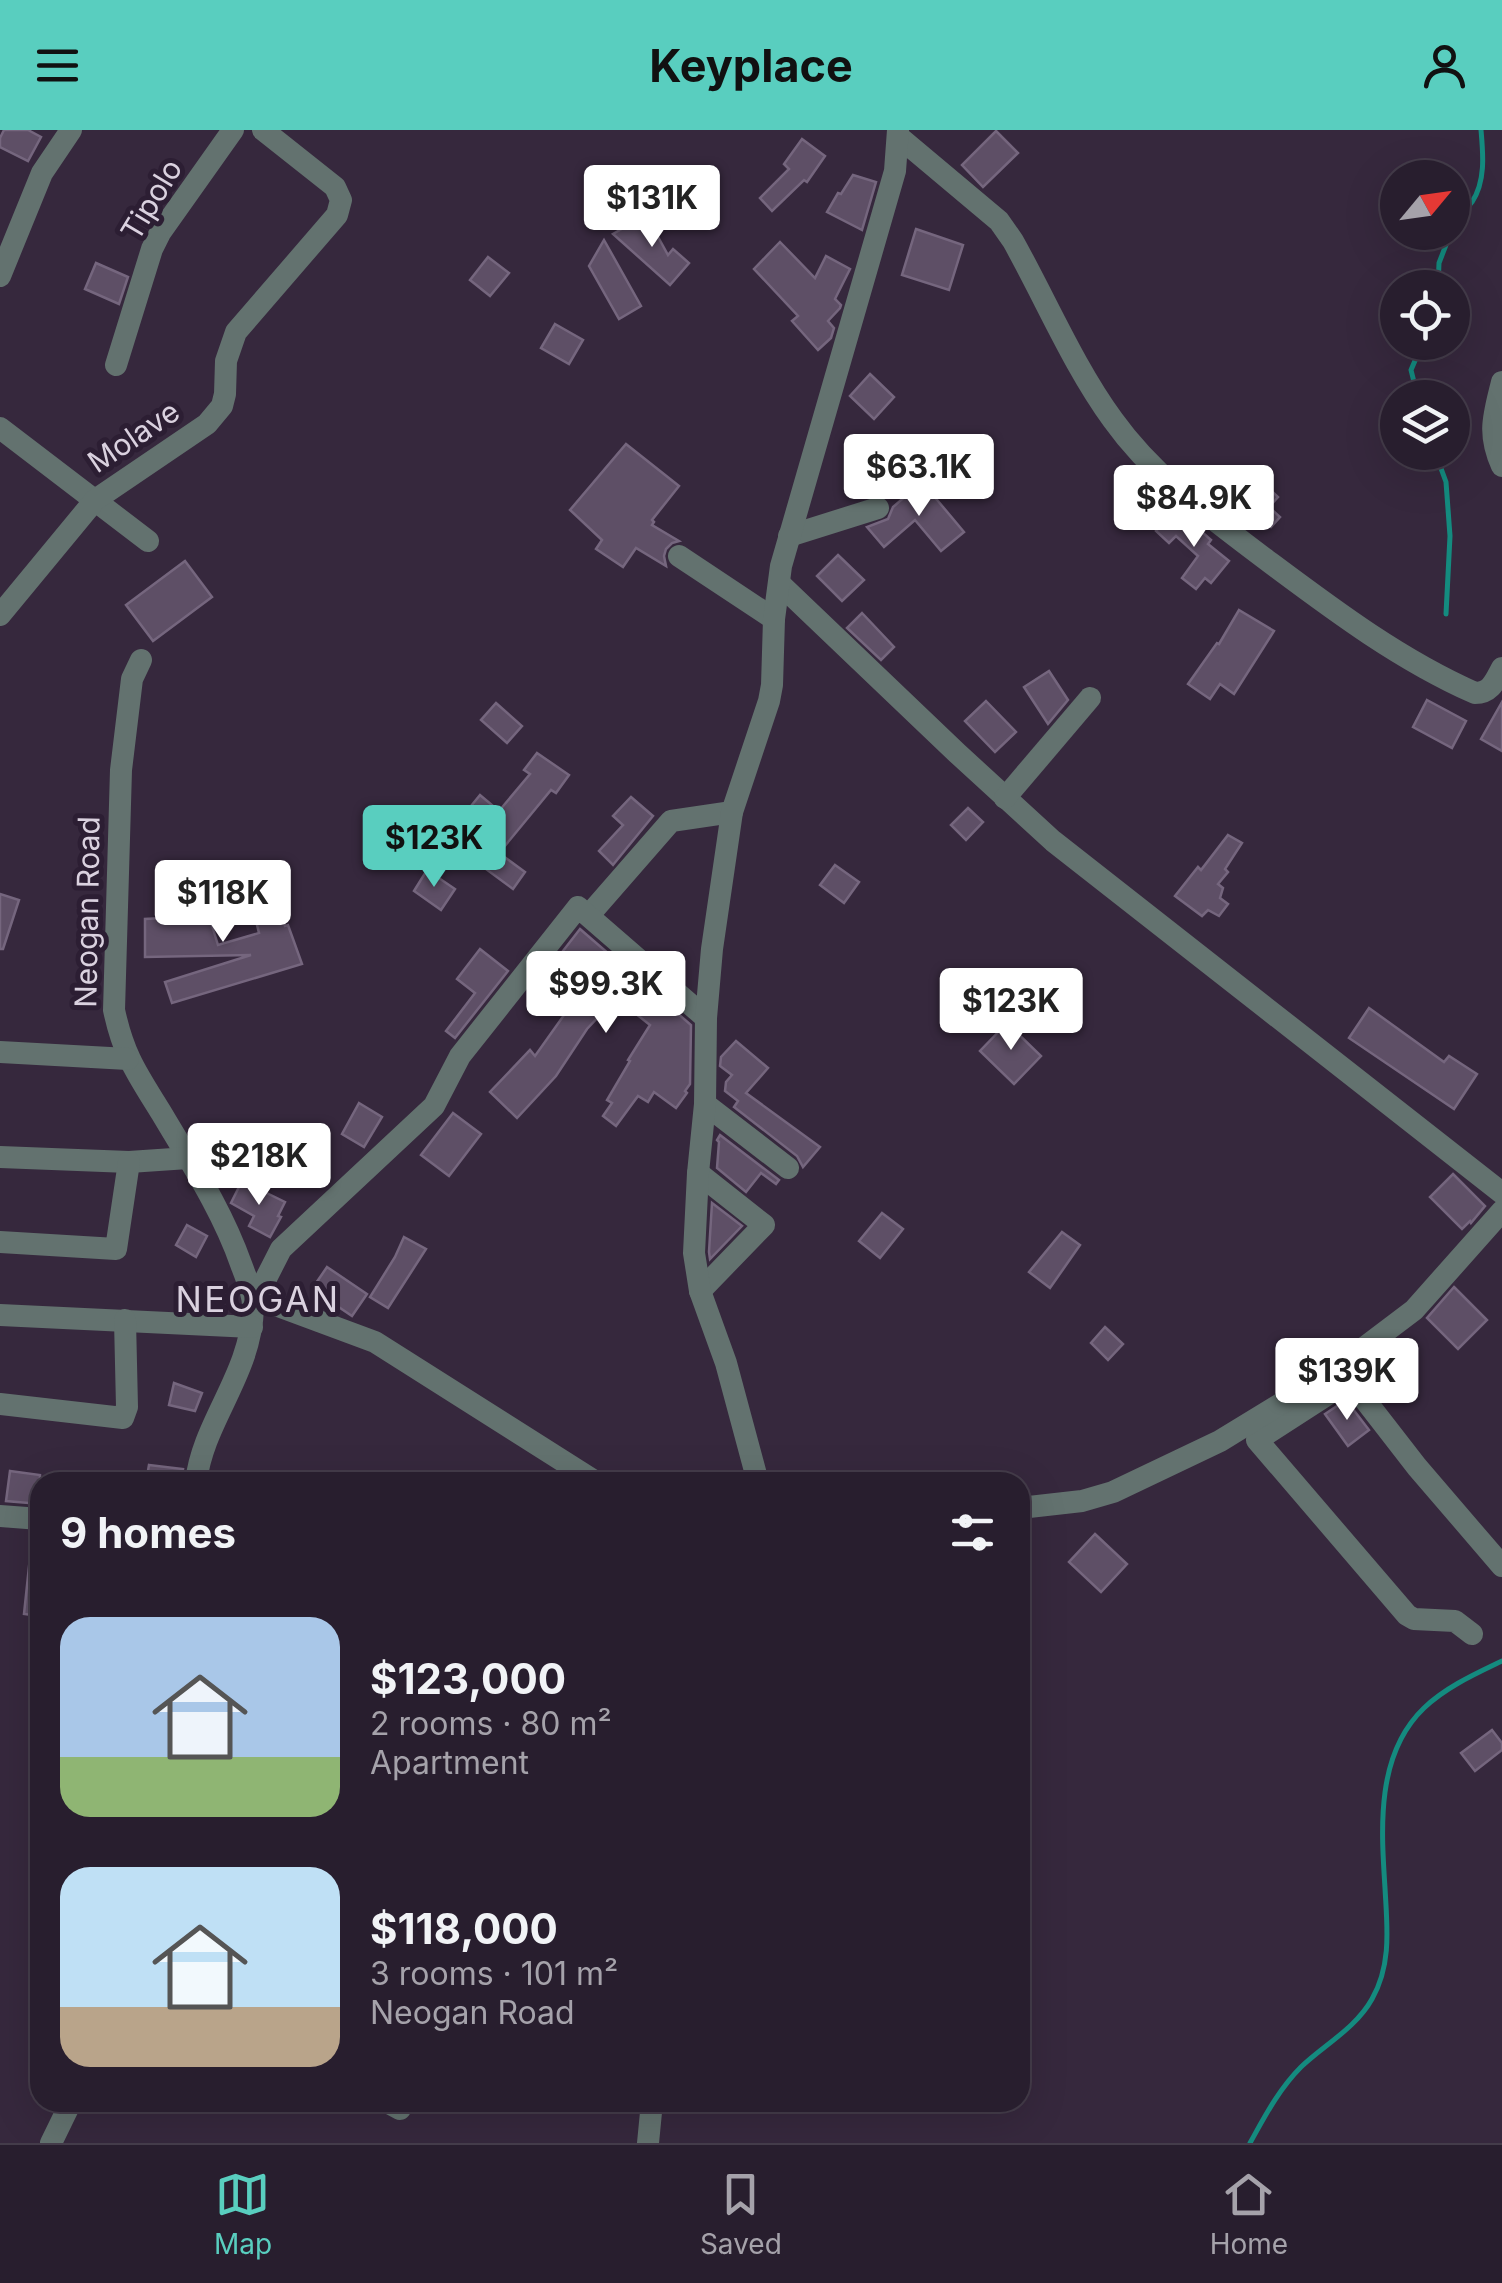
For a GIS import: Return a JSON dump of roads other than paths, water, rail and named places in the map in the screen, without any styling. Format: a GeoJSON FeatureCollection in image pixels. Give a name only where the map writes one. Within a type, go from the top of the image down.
{"type":"FeatureCollection","features":[{"type":"Feature","properties":{"kind":"street"},"geometry":{"type":"LineString","coordinates":[[0,276],[42,173],[72,130]]}},
{"type":"Feature","properties":{"kind":"street","name":"Tipolo"},"geometry":{"type":"LineString","coordinates":[[116,365],[152,249],[233,130]]}},
{"type":"Feature","properties":{"kind":"street","name":"Molave"},"geometry":{"type":"LineString","coordinates":[[0,615],[95,500],[206,424],[222,406],[226,361],[236,332],[337,215],[341,200],[335,187],[263,130]]}},
{"type":"Feature","properties":{"kind":"street"},"geometry":{"type":"LineString","coordinates":[[755,1472],[726,1363],[700,1291],[694,1252],[712,949],[732,812],[772,685],[781,566],[896,171],[898,134]]}},
{"type":"Feature","properties":{"kind":"street"},"geometry":{"type":"LineString","coordinates":[[898,134],[999,221],[1014,241],[1102,404],[1134,447],[1179,492],[1330,608],[1427,669],[1475,693],[1484,693],[1502,668]]}},
{"type":"Feature","properties":{"kind":"street"},"geometry":{"type":"LineString","coordinates":[[1502,382],[1492,425],[1502,466]]}},
{"type":"Feature","properties":{"kind":"street"},"geometry":{"type":"LineString","coordinates":[[0,428],[148,541]]}},
{"type":"Feature","properties":{"kind":"street"},"geometry":{"type":"LineString","coordinates":[[789,536],[878,508]]}},
{"type":"Feature","properties":{"kind":"street"},"geometry":{"type":"LineString","coordinates":[[679,556],[774,619]]}},
{"type":"Feature","properties":{"kind":"street"},"geometry":{"type":"LineString","coordinates":[[780,584],[1053,841],[1502,1193]]}},
{"type":"Feature","properties":{"kind":"street","name":"Neogan Road"},"geometry":{"type":"LineString","coordinates":[[141,660],[132,679],[121,770],[114,1010],[128,1060],[224,1223],[254,1302],[247,1353],[197,1472]]}},
{"type":"Feature","properties":{"kind":"street"},"geometry":{"type":"LineString","coordinates":[[1005,798],[1090,698]]}},
{"type":"Feature","properties":{"kind":"street"},"geometry":{"type":"LineString","coordinates":[[589,915],[671,821],[732,812]]}},
{"type":"Feature","properties":{"kind":"street"},"geometry":{"type":"LineString","coordinates":[[580,1472],[375,1342],[278,1306],[254,1302],[281,1249],[434,1106],[460,1056],[578,907],[706,1018]]}},
{"type":"Feature","properties":{"kind":"street"},"geometry":{"type":"LineString","coordinates":[[0,1052],[128,1060]]}},
{"type":"Feature","properties":{"kind":"street"},"geometry":{"type":"LineString","coordinates":[[705,1104],[788,1168]]}},
{"type":"Feature","properties":{"kind":"street"},"geometry":{"type":"LineString","coordinates":[[0,1156],[129,1162],[188,1158]]}},
{"type":"Feature","properties":{"kind":"street"},"geometry":{"type":"LineString","coordinates":[[0,1242],[116,1249],[129,1162]]}},
{"type":"Feature","properties":{"kind":"street"},"geometry":{"type":"LineString","coordinates":[[698,1173],[764,1226],[700,1291]]}},
{"type":"Feature","properties":{"kind":"street"},"geometry":{"type":"LineString","coordinates":[[1472,1634],[1455,1620],[1414,1619],[1407,1614],[1257,1440],[1345,1373],[1414,1310],[1502,1211]]}},
{"type":"Feature","properties":{"kind":"street"},"geometry":{"type":"LineString","coordinates":[[0,1315],[252,1328]]}},
{"type":"Feature","properties":{"kind":"street"},"geometry":{"type":"LineString","coordinates":[[0,1404],[123,1418],[127,1407],[125,1320]]}},
{"type":"Feature","properties":{"kind":"street"},"geometry":{"type":"LineString","coordinates":[[1030,1507],[1082,1501],[1114,1492],[1220,1441],[1345,1373]]}},
{"type":"Feature","properties":{"kind":"street"},"geometry":{"type":"LineString","coordinates":[[1345,1373],[1417,1467],[1502,1566]]}},
{"type":"Feature","properties":{"kind":"street"},"geometry":{"type":"LineString","coordinates":[[0,1516],[30,1518]]}},
{"type":"Feature","properties":{"kind":"street"},"geometry":{"type":"LineString","coordinates":[[51,2143],[66,2112]]}},
{"type":"Feature","properties":{"kind":"street"},"geometry":{"type":"LineString","coordinates":[[648,2143],[651,2112]]}},
{"type":"Feature","properties":{"kind":"waterway"},"geometry":{"type":"LineString","coordinates":[[1470,204],[1480,185],[1481,130]]}},
{"type":"Feature","properties":{"kind":"waterway"},"geometry":{"type":"LineString","coordinates":[[1439,270],[1444,250]]}},
{"type":"Feature","properties":{"kind":"waterway"},"geometry":{"type":"LineString","coordinates":[[1414,380],[1411,370],[1415,360]]}},
{"type":"Feature","properties":{"kind":"waterway"},"geometry":{"type":"LineString","coordinates":[[1442,470],[1450,536],[1446,614]]}},
{"type":"Feature","properties":{"kind":"waterway"},"geometry":{"type":"LineString","coordinates":[[1250,2143],[1293,2075],[1357,2019],[1378,1986],[1387,1945],[1383,1816],[1397,1747],[1408,1726],[1433,1700],[1502,1661]]}},
{"type":"Feature","properties":{"kind":"district","name":"NEOGAN"},"geometry":{"type":"Point","coordinates":[258,1300]}}]}
